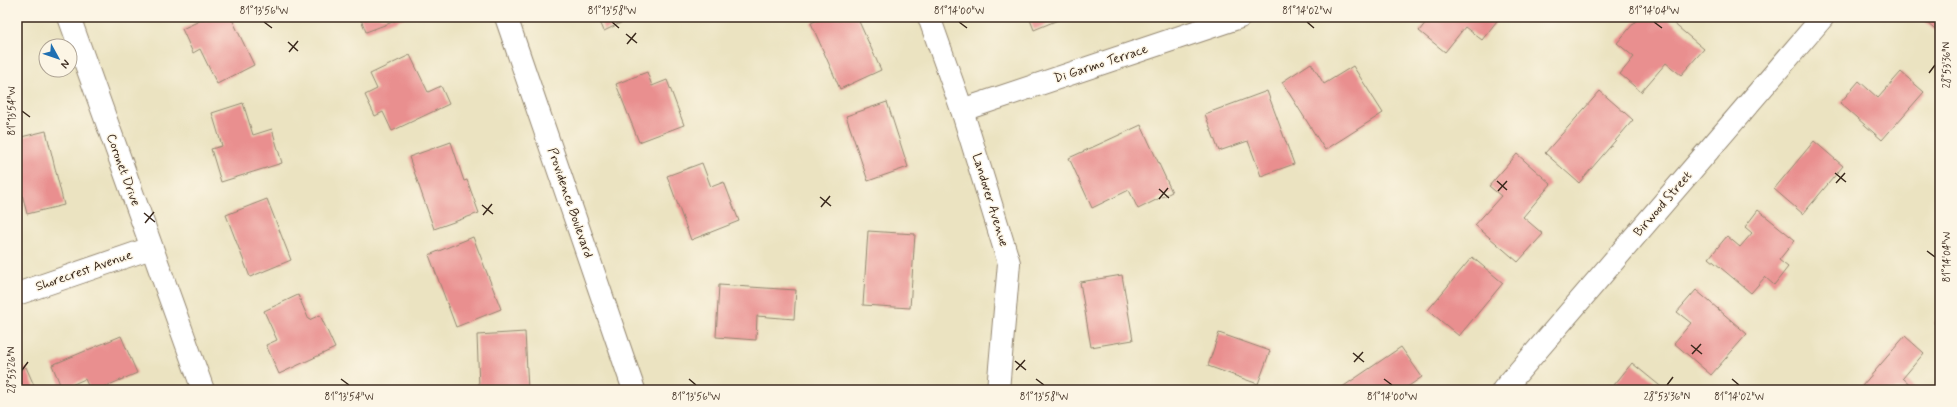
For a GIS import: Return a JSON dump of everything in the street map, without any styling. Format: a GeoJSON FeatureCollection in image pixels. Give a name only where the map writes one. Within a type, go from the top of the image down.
{"type":"FeatureCollection","features":[{"type":"Feature","properties":{"kind":"street","name":"Coronet Drive"},"geometry":{"type":"LineString","coordinates":[[69,17],[203,390]]}},
{"type":"Feature","properties":{"kind":"street","name":"Providence Boulevard"},"geometry":{"type":"LineString","coordinates":[[506,17],[634,390]]}},
{"type":"Feature","properties":{"kind":"street","name":"Landover Avenue"},"geometry":{"type":"LineString","coordinates":[[929,17],[962,110],[1009,263],[998,390]]}},
{"type":"Feature","properties":{"kind":"street","name":"Di Garmo Terrace"},"geometry":{"type":"LineString","coordinates":[[962,110],[1240,17]]}},
{"type":"Feature","properties":{"kind":"street","name":"Birwood Street"},"geometry":{"type":"LineString","coordinates":[[1504,390],[1823,17]]}},
{"type":"Feature","properties":{"kind":"street","name":"Shorecrest Avenue"},"geometry":{"type":"LineString","coordinates":[[17,294],[151,248]]}},
{"type":"Feature","properties":{"kind":"building"},"geometry":{"type":"Polygon","coordinates":[[[208,17],[231,17],[254,65],[217,84],[200,49],[193,53],[182,29],[208,17]]]}},
{"type":"Feature","properties":{"kind":"building"},"geometry":{"type":"Polygon","coordinates":[[[360,17],[406,17],[366,32],[360,17]]]}},
{"type":"Feature","properties":{"kind":"building"},"geometry":{"type":"Polygon","coordinates":[[[598,17],[633,17],[604,31],[598,17]]]}},
{"type":"Feature","properties":{"kind":"building"},"geometry":{"type":"Polygon","coordinates":[[[825,17],[857,17],[881,70],[840,89],[811,23],[825,17]]]}},
{"type":"Feature","properties":{"kind":"building"},"geometry":{"type":"Polygon","coordinates":[[[1029,17],[1065,17],[1034,30],[1029,17]]]}},
{"type":"Feature","properties":{"kind":"building"},"geometry":{"type":"Polygon","coordinates":[[[1430,17],[1500,17],[1482,40],[1465,27],[1445,52],[1419,31],[1430,17]]]}},
{"type":"Feature","properties":{"kind":"building"},"geometry":{"type":"Polygon","coordinates":[[[1639,17],[1666,17],[1704,49],[1681,75],[1666,63],[1641,92],[1620,74],[1634,57],[1617,43],[1639,17]]]}},
{"type":"Feature","properties":{"kind":"building"},"geometry":{"type":"Polygon","coordinates":[[[1920,17],[1940,17],[1940,34],[1920,17]]]}},
{"type":"Feature","properties":{"kind":"building"},"geometry":{"type":"Polygon","coordinates":[[[410,55],[428,92],[441,86],[449,104],[392,131],[383,112],[375,116],[365,95],[377,89],[370,74],[410,55]]]}},
{"type":"Feature","properties":{"kind":"building"},"geometry":{"type":"Polygon","coordinates":[[[1311,63],[1324,84],[1353,66],[1383,113],[1325,150],[1282,82],[1311,63]]]}},
{"type":"Feature","properties":{"kind":"building"},"geometry":{"type":"Polygon","coordinates":[[[647,72],[652,86],[667,80],[684,125],[639,142],[616,84],[647,72]]]}},
{"type":"Feature","properties":{"kind":"building"},"geometry":{"type":"Polygon","coordinates":[[[1901,72],[1924,92],[1882,140],[1840,103],[1859,81],[1878,98],[1901,72]]]}},
{"type":"Feature","properties":{"kind":"building"},"geometry":{"type":"Polygon","coordinates":[[[1267,91],[1294,164],[1261,176],[1248,141],[1219,151],[1205,114],[1267,91]]]}},
{"type":"Feature","properties":{"kind":"building"},"geometry":{"type":"Polygon","coordinates":[[[1600,91],[1633,120],[1579,183],[1545,153],[1600,91]]]}},
{"type":"Feature","properties":{"kind":"building"},"geometry":{"type":"Polygon","coordinates":[[[887,102],[908,167],[868,181],[846,116],[887,102]]]}},
{"type":"Feature","properties":{"kind":"building"},"geometry":{"type":"Polygon","coordinates":[[[243,103],[253,135],[272,129],[282,163],[221,182],[211,149],[222,146],[212,113],[243,103]]]}},
{"type":"Feature","properties":{"kind":"building"},"geometry":{"type":"Polygon","coordinates":[[[1141,125],[1172,192],[1138,209],[1129,190],[1092,208],[1069,158],[1141,125]]]}},
{"type":"Feature","properties":{"kind":"building"},"geometry":{"type":"Polygon","coordinates":[[[46,131],[64,205],[27,214],[17,174],[17,138],[46,131]]]}},
{"type":"Feature","properties":{"kind":"building"},"geometry":{"type":"Polygon","coordinates":[[[1814,141],[1843,166],[1803,214],[1774,189],[1814,141]]]}},
{"type":"Feature","properties":{"kind":"building"},"geometry":{"type":"Polygon","coordinates":[[[451,142],[464,181],[467,180],[479,213],[434,229],[409,157],[451,142]]]}},
{"type":"Feature","properties":{"kind":"building"},"geometry":{"type":"Polygon","coordinates":[[[1517,154],[1551,184],[1523,217],[1543,234],[1518,262],[1475,225],[1501,196],[1489,186],[1517,154]]]}},
{"type":"Feature","properties":{"kind":"building"},"geometry":{"type":"Polygon","coordinates":[[[702,163],[711,187],[724,182],[739,221],[691,240],[667,176],[702,163]]]}},
{"type":"Feature","properties":{"kind":"building"},"geometry":{"type":"Polygon","coordinates":[[[267,199],[291,260],[250,277],[226,215],[267,199]]]}},
{"type":"Feature","properties":{"kind":"building"},"geometry":{"type":"Polygon","coordinates":[[[1758,210],[1795,240],[1779,260],[1788,267],[1774,285],[1765,277],[1751,293],[1709,258],[1727,236],[1740,247],[1752,233],[1745,227],[1758,210]]]}},
{"type":"Feature","properties":{"kind":"building"},"geometry":{"type":"Polygon","coordinates":[[[868,231],[915,234],[910,308],[863,305],[868,231]]]}},
{"type":"Feature","properties":{"kind":"building"},"geometry":{"type":"Polygon","coordinates":[[[473,237],[501,309],[456,327],[429,255],[473,237]]]}},
{"type":"Feature","properties":{"kind":"building"},"geometry":{"type":"Polygon","coordinates":[[[1472,257],[1503,283],[1459,336],[1428,310],[1472,257]]]}},
{"type":"Feature","properties":{"kind":"building"},"geometry":{"type":"Polygon","coordinates":[[[1122,275],[1133,340],[1091,347],[1080,282],[1122,275]]]}},
{"type":"Feature","properties":{"kind":"building"},"geometry":{"type":"Polygon","coordinates":[[[719,285],[796,290],[794,319],[757,316],[756,340],[716,337],[719,285]]]}},
{"type":"Feature","properties":{"kind":"building"},"geometry":{"type":"Polygon","coordinates":[[[1696,290],[1747,334],[1711,375],[1674,343],[1691,323],[1677,312],[1696,290]]]}},
{"type":"Feature","properties":{"kind":"building"},"geometry":{"type":"Polygon","coordinates":[[[298,295],[309,320],[320,315],[335,348],[279,374],[266,345],[277,340],[264,311],[298,295]]]}},
{"type":"Feature","properties":{"kind":"building"},"geometry":{"type":"Polygon","coordinates":[[[1940,316],[1940,328],[1934,323],[1940,316]]]}},
{"type":"Feature","properties":{"kind":"building"},"geometry":{"type":"Polygon","coordinates":[[[525,332],[528,390],[493,390],[493,386],[479,387],[477,335],[525,332]]]}},
{"type":"Feature","properties":{"kind":"building"},"geometry":{"type":"Polygon","coordinates":[[[1219,333],[1270,351],[1258,384],[1208,366],[1219,333]]]}},
{"type":"Feature","properties":{"kind":"building"},"geometry":{"type":"Polygon","coordinates":[[[121,336],[137,373],[97,390],[90,390],[85,379],[62,389],[52,365],[121,336]]]}},
{"type":"Feature","properties":{"kind":"building"},"geometry":{"type":"Polygon","coordinates":[[[1905,336],[1924,353],[1903,378],[1916,390],[1867,390],[1862,386],[1905,336]]]}},
{"type":"Feature","properties":{"kind":"building"},"geometry":{"type":"Polygon","coordinates":[[[1401,347],[1422,377],[1403,390],[1338,390],[1401,347]]]}},
{"type":"Feature","properties":{"kind":"building"},"geometry":{"type":"Polygon","coordinates":[[[1632,363],[1665,390],[1610,390],[1632,363]]]}},
{"type":"Feature","properties":{"kind":"building"},"geometry":{"type":"Polygon","coordinates":[[[26,367],[36,390],[17,390],[17,372],[26,367]]]}}]}
